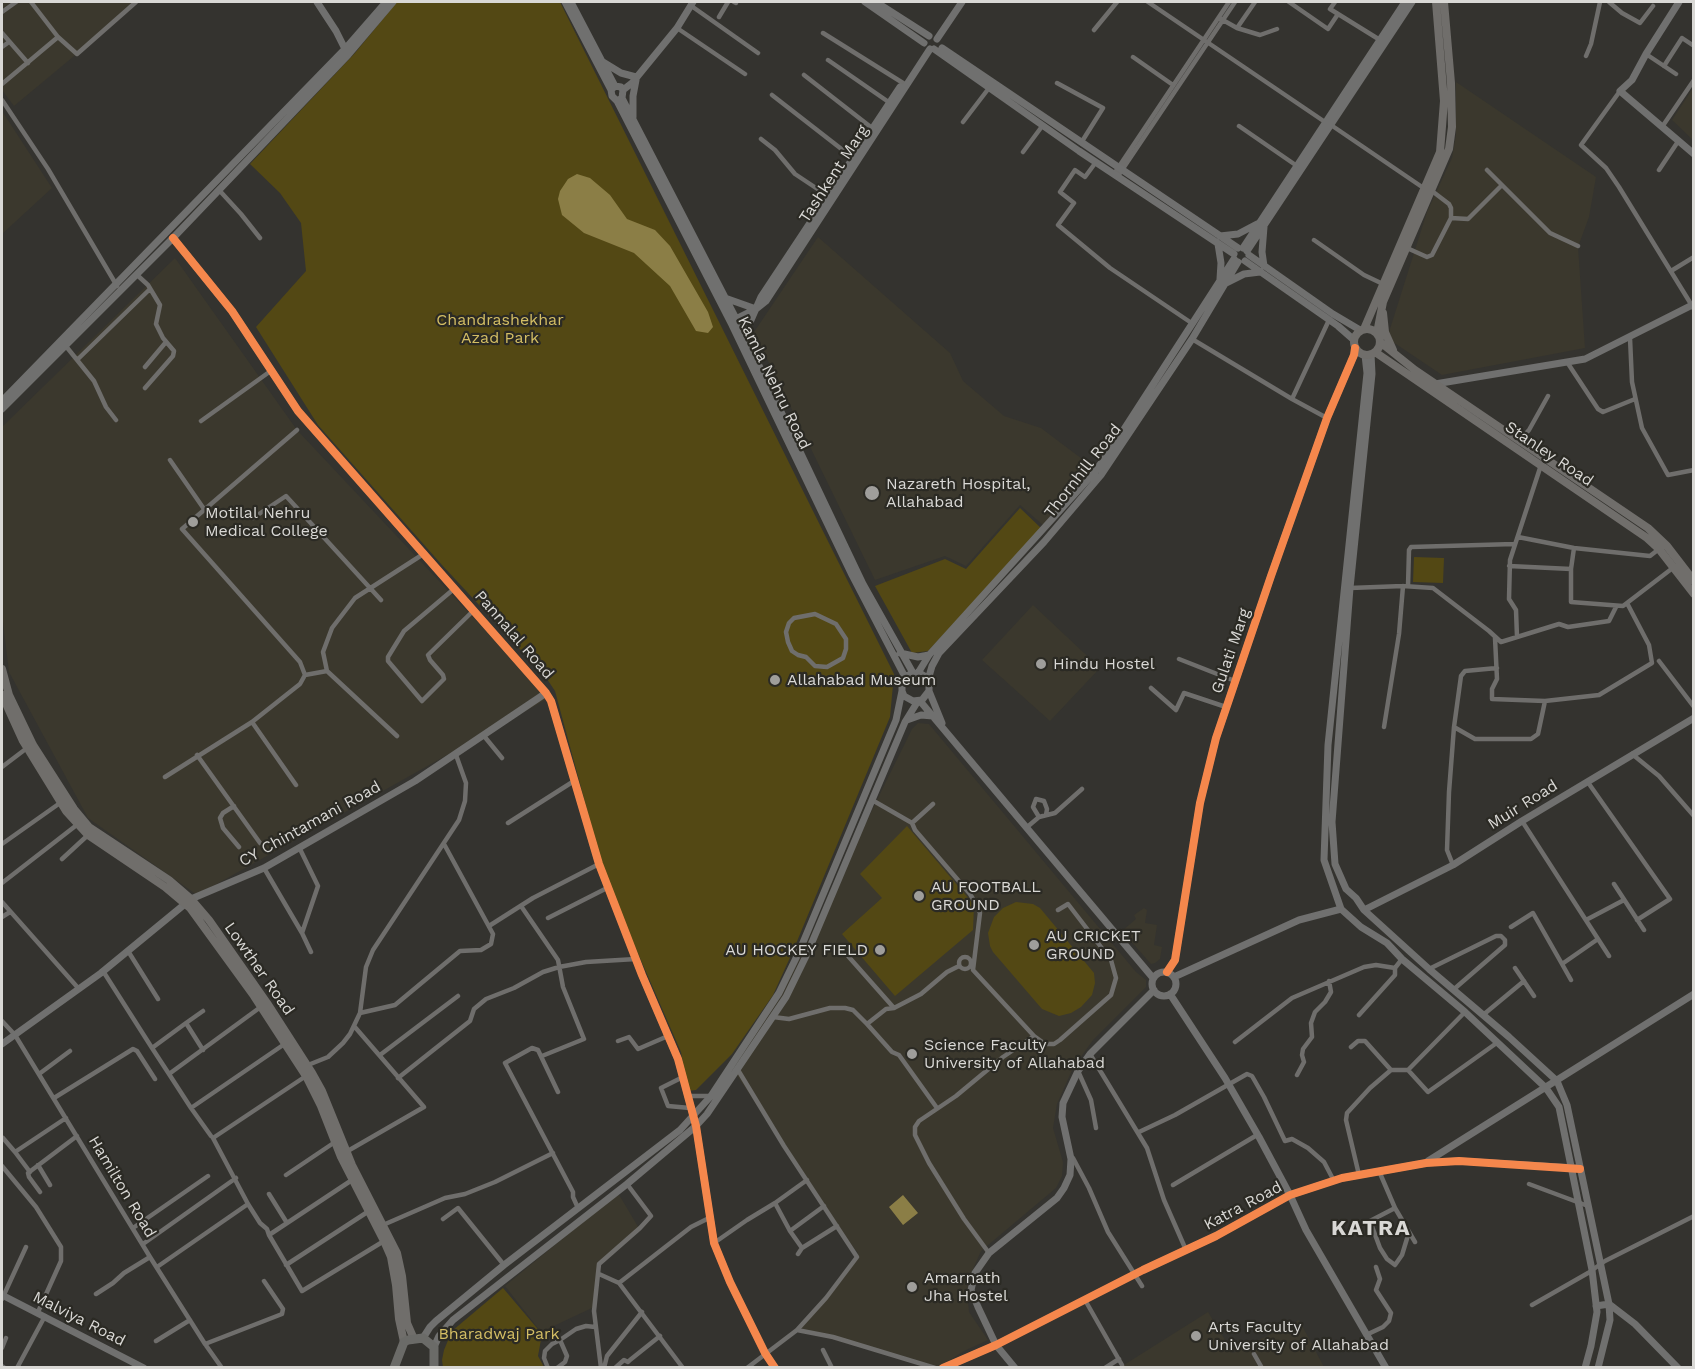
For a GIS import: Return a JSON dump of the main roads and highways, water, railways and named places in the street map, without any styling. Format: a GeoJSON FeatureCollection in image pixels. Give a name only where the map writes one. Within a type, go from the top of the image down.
{"type":"FeatureCollection","features":[{"type":"Feature","properties":{"kind":"highway"},"geometry":{"type":"LineString","coordinates":[[392,1366],[414,1340],[434,1347],[434,1368]]}},
{"type":"Feature","properties":{"kind":"main road"},"geometry":{"type":"LineString","coordinates":[[1436,2],[1443,78],[1443,128],[1440,152],[1428,190],[1407,248],[1383,302],[1377,333],[1380,342],[1370,354],[1354,344],[1362,330],[1428,190],[1449,149],[1452,127],[1451,83],[1444,2]]}},
{"type":"Feature","properties":{"kind":"main road"},"geometry":{"type":"LineString","coordinates":[[1383,302],[1385,332],[1396,356]]}},
{"type":"Feature","properties":{"kind":"main road"},"geometry":{"type":"LineString","coordinates":[[1362,330],[1373,330],[1377,333]]}},
{"type":"Feature","properties":{"kind":"main road","name":"Stanley Road"},"geometry":{"type":"LineString","coordinates":[[1380,342],[1435,384],[1648,528],[1667,546],[1694,581]]}},
{"type":"Feature","properties":{"kind":"main road","name":"Stanley Road"},"geometry":{"type":"LineString","coordinates":[[1370,354],[1541,465],[1634,529],[1659,549],[1694,594]]}},
{"type":"Feature","properties":{"kind":"main road","name":"Lowther Road"},"geometry":{"type":"LineString","coordinates":[[2,669],[9,695],[33,744],[88,835],[188,901]]}},
{"type":"Feature","properties":{"kind":"main road","name":"Lowther Road"},"geometry":{"type":"LineString","coordinates":[[2,694],[27,748],[60,803],[80,823],[169,880],[209,920],[264,1005],[308,1065],[322,1091],[346,1152],[397,1253],[407,1323],[414,1340]]}},
{"type":"Feature","properties":{"kind":"main road","name":"Lowther Road"},"geometry":{"type":"LineString","coordinates":[[264,1005],[306,1076],[352,1180],[384,1241],[393,1266],[399,1319],[414,1340]]}},
{"type":"Feature","properties":{"kind":"place","name":"Nazareth Hospital, Allahabad"},"geometry":{"type":"Point","coordinates":[872,493]}},
{"type":"Feature","properties":{"kind":"place","name":"Motilal Nehru Medical College"},"geometry":{"type":"Point","coordinates":[193,522]}},
{"type":"Feature","properties":{"kind":"place","name":"Hindu Hostel"},"geometry":{"type":"Point","coordinates":[1041,664]}},
{"type":"Feature","properties":{"kind":"place","name":"Allahabad Museum"},"geometry":{"type":"Point","coordinates":[775,680]}},
{"type":"Feature","properties":{"kind":"place","name":"AU FOOTBALL GROUND"},"geometry":{"type":"Point","coordinates":[919,896]}},
{"type":"Feature","properties":{"kind":"place","name":"AU CRICKET GROUND"},"geometry":{"type":"Point","coordinates":[1034,945]}},
{"type":"Feature","properties":{"kind":"place","name":"AU HOCKEY FIELD"},"geometry":{"type":"Point","coordinates":[880,950]}},
{"type":"Feature","properties":{"kind":"place","name":"Science Faculty University of Allahabad"},"geometry":{"type":"Point","coordinates":[912,1054]}},
{"type":"Feature","properties":{"kind":"place","name":"Amarnath Jha Hostel"},"geometry":{"type":"Point","coordinates":[912,1287]}},
{"type":"Feature","properties":{"kind":"place","name":"Arts Faculty University of Allahabad"},"geometry":{"type":"Point","coordinates":[1196,1336]}},
{"type":"Feature","properties":{"kind":"district","name":"KATRA"},"geometry":{"type":"Point","coordinates":[1371,1229]}},
{"type":"Feature","properties":{"kind":"park label","name":"Chandrashekhar Azad Park"},"geometry":{"type":"Point","coordinates":[500,329]}},
{"type":"Feature","properties":{"kind":"park label","name":"Bharadwaj Park"},"geometry":{"type":"Point","coordinates":[499,1334]}}]}
